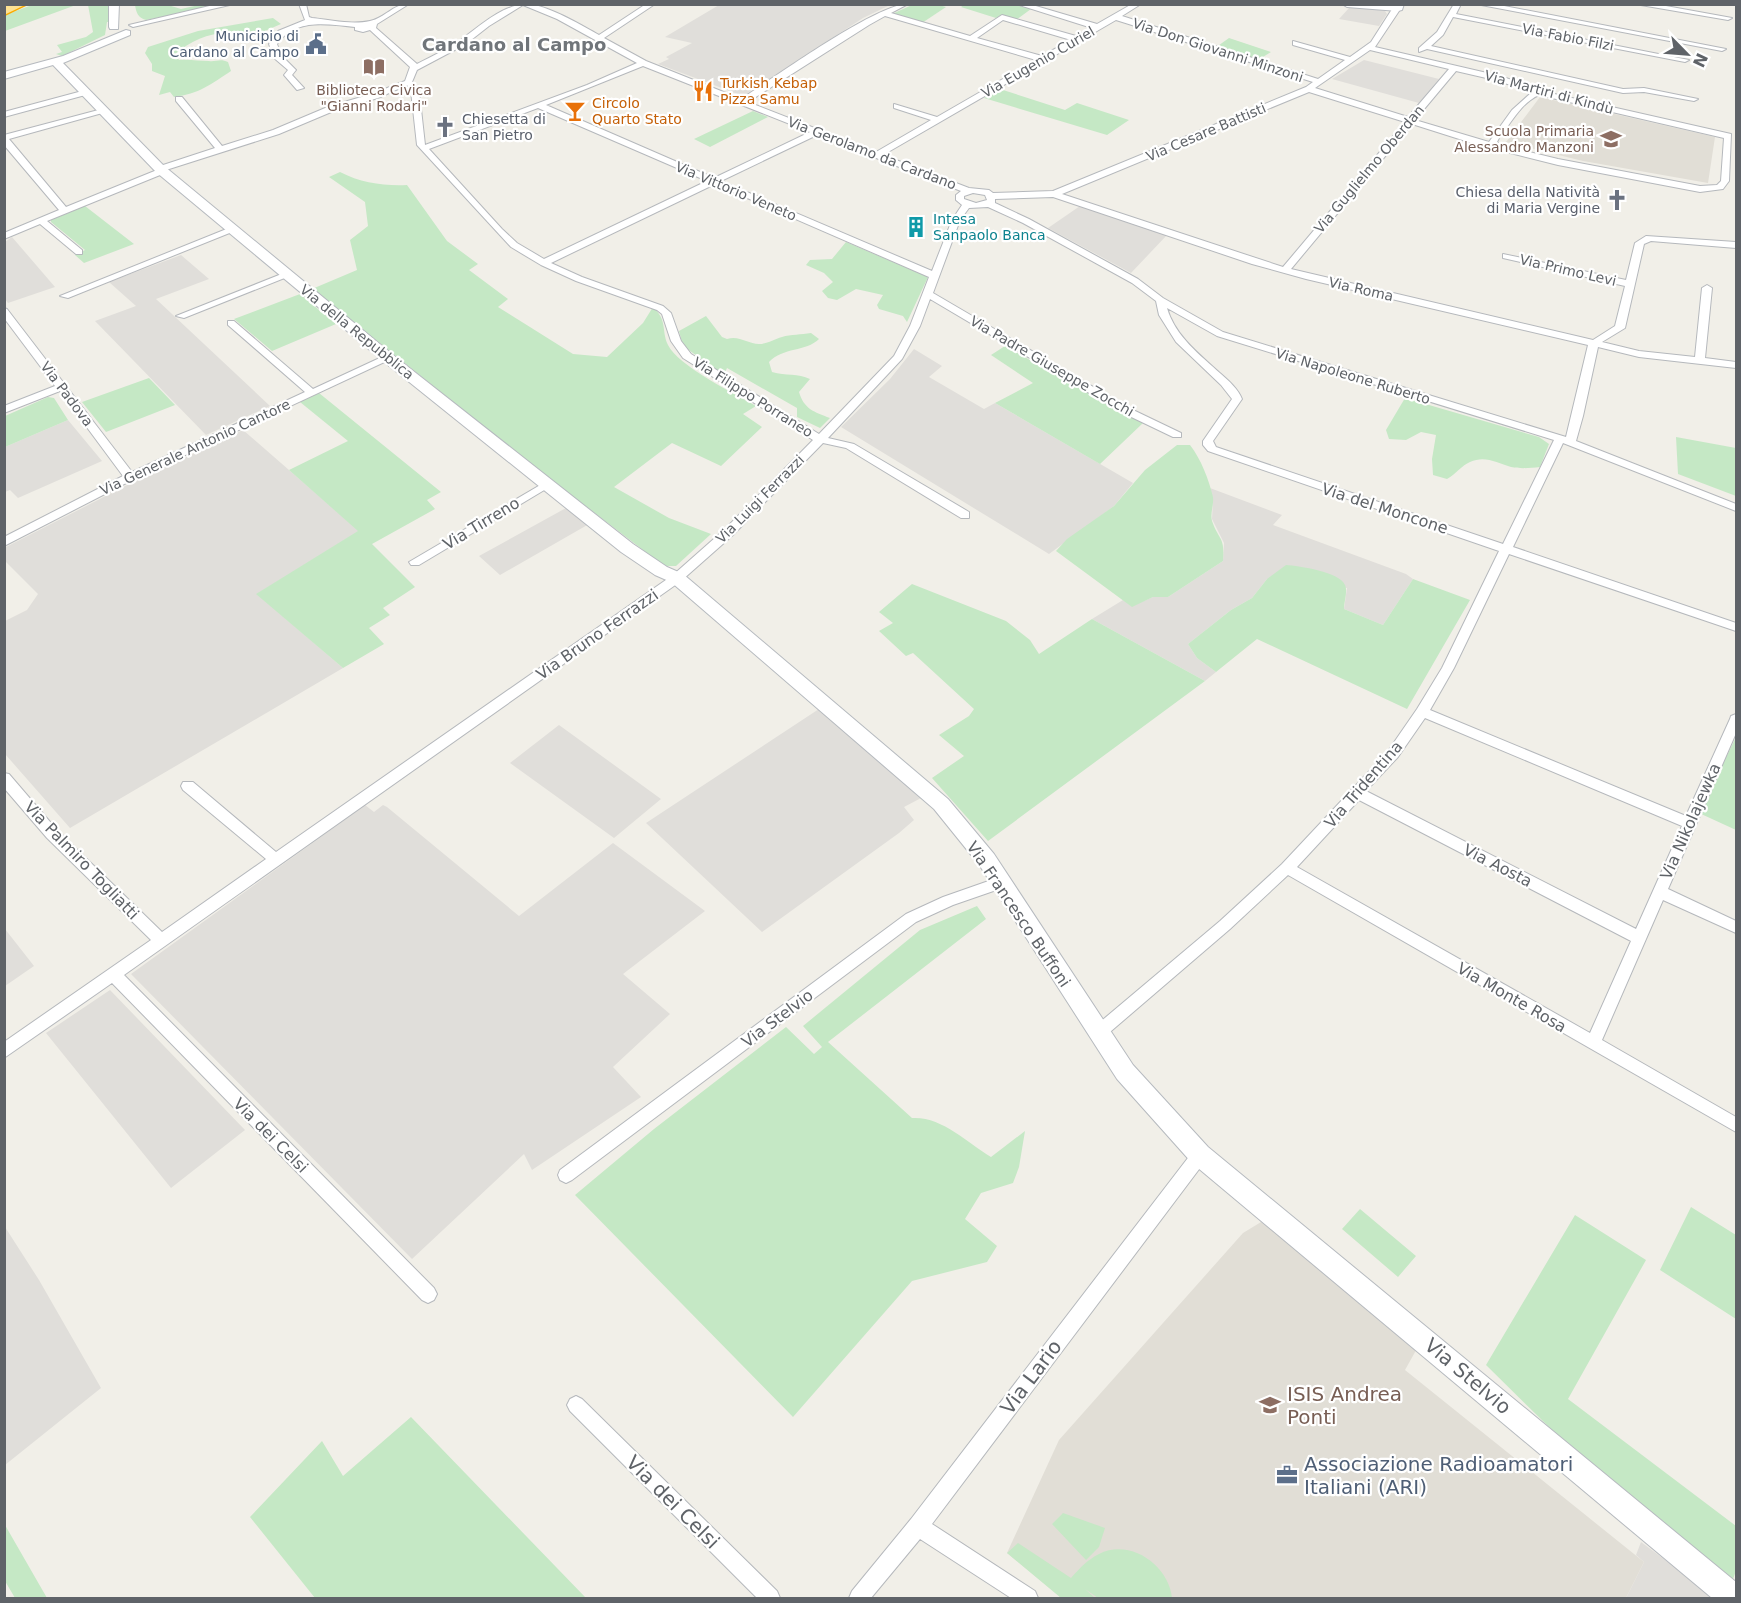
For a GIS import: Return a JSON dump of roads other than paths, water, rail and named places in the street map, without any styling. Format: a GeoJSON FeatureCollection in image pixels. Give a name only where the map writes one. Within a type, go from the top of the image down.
{"type":"FeatureCollection","features":[{"type":"Feature","properties":{"kind":"highway"},"geometry":{"type":"LineString","coordinates":[[4,10],[21,4]]}},
{"type":"Feature","properties":{"kind":"street"},"geometry":{"type":"LineString","coordinates":[[114,4],[123,27]]}},
{"type":"Feature","properties":{"kind":"street"},"geometry":{"type":"LineString","coordinates":[[4,76],[56,62],[89,49],[123,27],[231,4]]}},
{"type":"Feature","properties":{"kind":"street"},"geometry":{"type":"LineString","coordinates":[[302,4],[306,18],[359,26],[361,29],[372,26],[406,4]]}},
{"type":"Feature","properties":{"kind":"street"},"geometry":{"type":"LineString","coordinates":[[7,232],[64,211],[161,170],[220,148],[276,132],[333,108],[375,96],[408,82],[414,69],[444,53],[520,4]]}},
{"type":"Feature","properties":{"kind":"street","name":"Via Gerolamo da Cardano"},"geometry":{"type":"LineString","coordinates":[[526,4],[583,28],[598,39],[643,63],[968,191],[981,190],[990,200]]}},
{"type":"Feature","properties":{"kind":"street"},"geometry":{"type":"LineString","coordinates":[[540,8],[556,4]]}},
{"type":"Feature","properties":{"kind":"street"},"geometry":{"type":"LineString","coordinates":[[598,39],[652,4]]}},
{"type":"Feature","properties":{"kind":"street"},"geometry":{"type":"LineString","coordinates":[[742,102],[866,23],[905,4]]}},
{"type":"Feature","properties":{"kind":"street"},"geometry":{"type":"LineString","coordinates":[[1019,4],[1098,27]]}},
{"type":"Feature","properties":{"kind":"street","name":"Via Eugenio Curiel"},"geometry":{"type":"LineString","coordinates":[[875,156],[1138,4]]}},
{"type":"Feature","properties":{"kind":"street"},"geometry":{"type":"LineString","coordinates":[[1347,4],[1394,8]]}},
{"type":"Feature","properties":{"kind":"street"},"geometry":{"type":"LineString","coordinates":[[1412,58],[1440,33],[1458,4]]}},
{"type":"Feature","properties":{"kind":"street"},"geometry":{"type":"LineString","coordinates":[[1479,4],[1722,49]]}},
{"type":"Feature","properties":{"kind":"street"},"geometry":{"type":"LineString","coordinates":[[1638,4],[1728,18]]}},
{"type":"Feature","properties":{"kind":"street","name":"Via Cesare Battisti"},"geometry":{"type":"LineString","coordinates":[[1054,194],[1309,89],[1370,48],[1394,8]]}},
{"type":"Feature","properties":{"kind":"street"},"geometry":{"type":"LineString","coordinates":[[885,14],[1042,59]]}},
{"type":"Feature","properties":{"kind":"street","name":"Via Fabio Filzi"},"geometry":{"type":"LineString","coordinates":[[1452,15],[1685,60]]}},
{"type":"Feature","properties":{"kind":"street"},"geometry":{"type":"LineString","coordinates":[[971,39],[1002,17],[1077,39]]}},
{"type":"Feature","properties":{"kind":"street","name":"Via Don Giovanni Minzoni"},"geometry":{"type":"LineString","coordinates":[[1116,17],[1320,82]]}},
{"type":"Feature","properties":{"kind":"street"},"geometry":{"type":"LineString","coordinates":[[300,88],[288,75],[292,70],[277,56],[273,45],[281,33],[311,20]]}},
{"type":"Feature","properties":{"kind":"street"},"geometry":{"type":"LineString","coordinates":[[372,26],[414,66],[414,69]]}},
{"type":"Feature","properties":{"kind":"street"},"geometry":{"type":"LineString","coordinates":[[1296,43],[1353,60]]}},
{"type":"Feature","properties":{"kind":"street"},"geometry":{"type":"LineString","coordinates":[[1426,46],[1623,91],[1644,90],[1694,99]]}},
{"type":"Feature","properties":{"kind":"street","name":"Via Martiri di Kindù"},"geometry":{"type":"LineString","coordinates":[[1370,48],[1526,86],[1539,92],[1728,136]]}},
{"type":"Feature","properties":{"kind":"street","name":"Via della Repubblica"},"geometry":{"type":"LineString","coordinates":[[56,62],[161,170],[232,230],[388,358],[627,548],[661,571],[677,578]]}},
{"type":"Feature","properties":{"kind":"street"},"geometry":{"type":"LineString","coordinates":[[408,82],[415,91],[421,146],[424,148],[480,125],[609,80],[643,63]]}},
{"type":"Feature","properties":{"kind":"street","name":"Via Guglielmo Oberdan"},"geometry":{"type":"LineString","coordinates":[[1285,270],[1454,68]]}},
{"type":"Feature","properties":{"kind":"street"},"geometry":{"type":"LineString","coordinates":[[1309,89],[1478,142],[1594,170],[1700,189],[1719,187],[1725,181],[1728,136],[1732,131],[1737,131]]}},
{"type":"Feature","properties":{"kind":"street"},"geometry":{"type":"LineString","coordinates":[[4,115],[86,92]]}},
{"type":"Feature","properties":{"kind":"street"},"geometry":{"type":"LineString","coordinates":[[1496,145],[1493,142],[1495,138],[1524,100],[1531,94],[1539,92]]}},
{"type":"Feature","properties":{"kind":"street"},"geometry":{"type":"LineString","coordinates":[[179,99],[220,148]]}},
{"type":"Feature","properties":{"kind":"street","name":"Via Vittorio Veneto"},"geometry":{"type":"LineString","coordinates":[[538,105],[935,276]]}},
{"type":"Feature","properties":{"kind":"street"},"geometry":{"type":"LineString","coordinates":[[897,106],[938,120]]}},
{"type":"Feature","properties":{"kind":"street"},"geometry":{"type":"LineString","coordinates":[[64,211],[4,139],[103,110]]}},
{"type":"Feature","properties":{"kind":"street"},"geometry":{"type":"LineString","coordinates":[[544,263],[816,132]]}},
{"type":"Feature","properties":{"kind":"street","name":"Via Filippo Porraneo"},"geometry":{"type":"LineString","coordinates":[[424,148],[514,246],[579,279],[660,308],[666,313],[676,341],[687,356],[819,439],[850,446],[965,515]]}},
{"type":"Feature","properties":{"kind":"street"},"geometry":{"type":"LineString","coordinates":[[1726,172],[1737,173]]}},
{"type":"Feature","properties":{"kind":"street"},"geometry":{"type":"LineString","coordinates":[[968,191],[959,197],[967,205],[976,206],[990,200]]}},
{"type":"Feature","properties":{"kind":"street","name":"Via Roma"},"geometry":{"type":"LineString","coordinates":[[990,200],[1054,194],[1285,270],[1593,345],[1639,354],[1737,365]]}},
{"type":"Feature","properties":{"kind":"street","name":"Via Napoleone Ruberto"},"geometry":{"type":"LineString","coordinates":[[990,200],[1135,281],[1160,300],[1203,326],[1237,340],[1565,440],[1737,508]]}},
{"type":"Feature","properties":{"kind":"street","name":"Via Luigi Ferrazzi"},"geometry":{"type":"LineString","coordinates":[[677,578],[729,532],[860,399],[898,357],[907,343],[928,294],[956,220],[967,205]]}},
{"type":"Feature","properties":{"kind":"street"},"geometry":{"type":"LineString","coordinates":[[40,220],[79,252]]}},
{"type":"Feature","properties":{"kind":"street"},"geometry":{"type":"LineString","coordinates":[[65,296],[232,230]]}},
{"type":"Feature","properties":{"kind":"street"},"geometry":{"type":"LineString","coordinates":[[1593,345],[1602,337],[1620,328],[1640,243],[1644,239],[1737,246]]}},
{"type":"Feature","properties":{"kind":"street","name":"Via Primo Levi"},"geometry":{"type":"LineString","coordinates":[[1506,256],[1630,284]]}},
{"type":"Feature","properties":{"kind":"street"},"geometry":{"type":"LineString","coordinates":[[182,316],[287,275]]}},
{"type":"Feature","properties":{"kind":"street"},"geometry":{"type":"LineString","coordinates":[[1700,361],[1707,288]]}},
{"type":"Feature","properties":{"kind":"street","name":"Via Padre Giuseppe Zocchi"},"geometry":{"type":"LineString","coordinates":[[928,294],[1127,411],[1177,435]]}},
{"type":"Feature","properties":{"kind":"street","name":"Via del Moncone"},"geometry":{"type":"LineString","coordinates":[[1160,300],[1162,311],[1180,341],[1235,394],[1237,399],[1208,441],[1212,449],[1737,627]]}},
{"type":"Feature","properties":{"kind":"street","name":"Via Padova"},"geometry":{"type":"LineString","coordinates":[[4,311],[130,477]]}},
{"type":"Feature","properties":{"kind":"street"},"geometry":{"type":"LineString","coordinates":[[231,323],[311,392]]}},
{"type":"Feature","properties":{"kind":"street","name":"Via Tridentina"},"geometry":{"type":"LineString","coordinates":[[1098,1033],[1225,925],[1287,868],[1393,754],[1422,712],[1448,668],[1505,548],[1578,416],[1593,345]]}},
{"type":"Feature","properties":{"kind":"street","name":"Via Generale Antonio Cantore"},"geometry":{"type":"LineString","coordinates":[[4,542],[130,477],[388,358]]}},
{"type":"Feature","properties":{"kind":"street"},"geometry":{"type":"LineString","coordinates":[[4,410],[61,387]]}},
{"type":"Feature","properties":{"kind":"street","name":"Via Tirreno"},"geometry":{"type":"LineString","coordinates":[[415,562],[546,484]]}},
{"type":"Feature","properties":{"kind":"street","name":"Via Bruno Ferrazzi"},"geometry":{"type":"LineString","coordinates":[[4,1051],[677,578]]}},
{"type":"Feature","properties":{"kind":"street","name":"Via Francesco Buffoni"},"geometry":{"type":"LineString","coordinates":[[677,578],[854,727],[940,804],[978,847],[1125,1072],[1200,1155]]}},
{"type":"Feature","properties":{"kind":"street"},"geometry":{"type":"LineString","coordinates":[[1422,712],[1689,823]]}},
{"type":"Feature","properties":{"kind":"street","name":"Via Nikolajewka"},"geometry":{"type":"LineString","coordinates":[[1593,1043],[1737,719]]}},
{"type":"Feature","properties":{"kind":"street","name":"Via Palmiro Togliatti"},"geometry":{"type":"LineString","coordinates":[[4,778],[52,834],[161,941]]}},
{"type":"Feature","properties":{"kind":"street"},"geometry":{"type":"LineString","coordinates":[[188,786],[276,860]]}},
{"type":"Feature","properties":{"kind":"street","name":"Via Aosta"},"geometry":{"type":"LineString","coordinates":[[1358,793],[1639,938]]}},
{"type":"Feature","properties":{"kind":"street","name":"Via Monte Rosa"},"geometry":{"type":"LineString","coordinates":[[1287,868],[1737,1125]]}},
{"type":"Feature","properties":{"kind":"street","name":"Via Stelvio"},"geometry":{"type":"LineString","coordinates":[[566,1175],[912,918],[948,901],[1000,883]]}},
{"type":"Feature","properties":{"kind":"street","name":"Via Nikolajewka"},"geometry":{"type":"LineString","coordinates":[[1659,891],[1737,927]]}},
{"type":"Feature","properties":{"kind":"street","name":"Via dei Celsi"},"geometry":{"type":"LineString","coordinates":[[114,975],[428,1294]]}},
{"type":"Feature","properties":{"kind":"street","name":"Via Stelvio"},"geometry":{"type":"LineString","coordinates":[[1200,1155],[1734,1599]]}},
{"type":"Feature","properties":{"kind":"street","name":"Via Lario"},"geometry":{"type":"LineString","coordinates":[[859,1599],[918,1526],[1200,1155]]}},
{"type":"Feature","properties":{"kind":"street","name":"Via dei Celsi"},"geometry":{"type":"LineString","coordinates":[[576,1405],[770,1599]]}},
{"type":"Feature","properties":{"kind":"street"},"geometry":{"type":"LineString","coordinates":[[918,1526],[1028,1599]]}},
{"type":"Feature","properties":{"kind":"place","name":"Municipio di Cardano al Campo"},"geometry":{"type":"Point","coordinates":[316,44]}},
{"type":"Feature","properties":{"kind":"place","name":"Biblioteca Civica \"Gianni Rodari\""},"geometry":{"type":"Point","coordinates":[374,67]}},
{"type":"Feature","properties":{"kind":"place","name":"Turkish Kebap Pizza Samu"},"geometry":{"type":"Point","coordinates":[703,91]}},
{"type":"Feature","properties":{"kind":"place","name":"Circolo Quarto Stato"},"geometry":{"type":"Point","coordinates":[575,111]}},
{"type":"Feature","properties":{"kind":"place","name":"Chiesetta di San Pietro"},"geometry":{"type":"Point","coordinates":[445,127]}},
{"type":"Feature","properties":{"kind":"place","name":"Scuola Primaria Alessandro Manzoni"},"geometry":{"type":"Point","coordinates":[1611,139]}},
{"type":"Feature","properties":{"kind":"place","name":"Chiesa della Natività di Maria Vergine"},"geometry":{"type":"Point","coordinates":[1617,200]}},
{"type":"Feature","properties":{"kind":"place","name":"Intesa Sanpaolo Banca"},"geometry":{"type":"Point","coordinates":[916,227]}},
{"type":"Feature","properties":{"kind":"place","name":"ISIS Andrea Ponti"},"geometry":{"type":"Point","coordinates":[1270,1405]}},
{"type":"Feature","properties":{"kind":"place","name":"Associazione Radioamatori Italiani (ARI)"},"geometry":{"type":"Point","coordinates":[1287,1475]}},
{"type":"Feature","properties":{"kind":"district","name":"Cardano al Campo"},"geometry":{"type":"Point","coordinates":[514,45]}}]}
